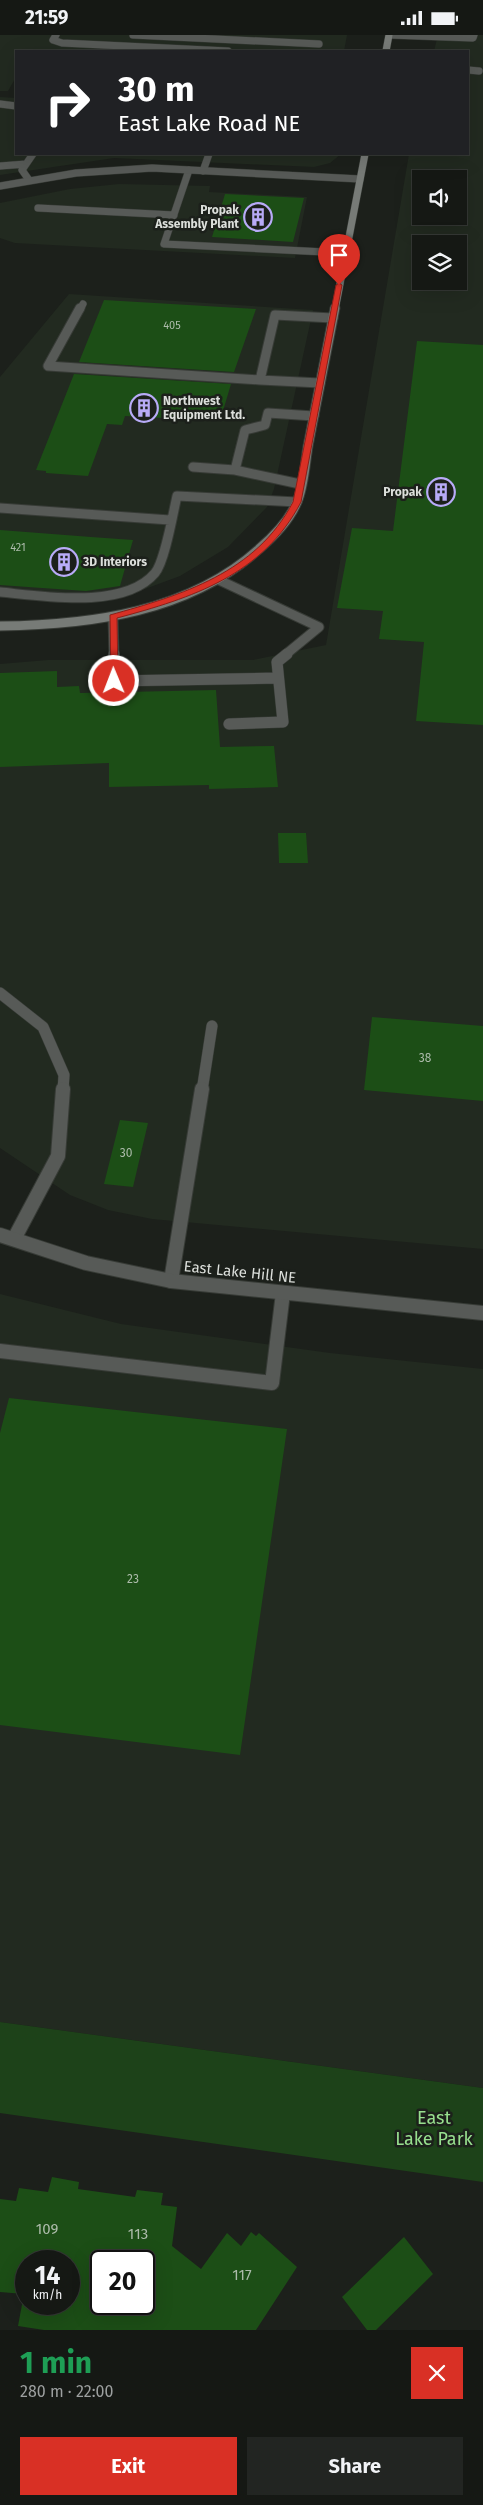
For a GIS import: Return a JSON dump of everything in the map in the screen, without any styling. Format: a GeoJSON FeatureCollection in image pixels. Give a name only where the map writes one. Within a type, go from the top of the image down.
{"type":"FeatureCollection","features":[{"type":"Feature","properties":{"kind":"street"},"geometry":{"type":"LineString","coordinates":[[56,35],[54,40],[62,43],[207,50]]}},
{"type":"Feature","properties":{"kind":"street"},"geometry":{"type":"LineString","coordinates":[[133,35],[319,44]]}},
{"type":"Feature","properties":{"kind":"street"},"geometry":{"type":"LineString","coordinates":[[317,50],[321,35]]}},
{"type":"Feature","properties":{"kind":"street"},"geometry":{"type":"LineString","coordinates":[[386,50],[390,35],[474,38],[474,35]]}},
{"type":"Feature","properties":{"kind":"street"},"geometry":{"type":"LineString","coordinates":[[469,70],[479,71]]}},
{"type":"Feature","properties":{"kind":"street"},"geometry":{"type":"LineString","coordinates":[[0,104],[15,106]]}},
{"type":"Feature","properties":{"kind":"street"},"geometry":{"type":"LineString","coordinates":[[29,180],[22,170],[32,155]]}},
{"type":"Feature","properties":{"kind":"street"},"geometry":{"type":"LineString","coordinates":[[203,171],[209,155]]}},
{"type":"Feature","properties":{"kind":"street"},"geometry":{"type":"LineString","coordinates":[[0,626],[77,623],[113,617],[172,601],[219,580],[251,559],[273,539],[286,523],[297,502],[365,155]]}},
{"type":"Feature","properties":{"kind":"street"},"geometry":{"type":"LineString","coordinates":[[0,166],[26,164]]}},
{"type":"Feature","properties":{"kind":"street"},"geometry":{"type":"LineString","coordinates":[[0,186],[29,180],[118,169],[189,170],[360,179]]}},
{"type":"Feature","properties":{"kind":"street"},"geometry":{"type":"LineString","coordinates":[[189,170],[164,244],[345,253]]}},
{"type":"Feature","properties":{"kind":"street"},"geometry":{"type":"LineString","coordinates":[[38,208],[174,215]]}},
{"type":"Feature","properties":{"kind":"street"},"geometry":{"type":"LineString","coordinates":[[83,305],[48,366],[320,383]]}},
{"type":"Feature","properties":{"kind":"street"},"geometry":{"type":"LineString","coordinates":[[260,379],[274,315],[333,318]]}},
{"type":"Feature","properties":{"kind":"street"},"geometry":{"type":"LineString","coordinates":[[236,470],[245,430],[265,425],[268,413],[314,416]]}},
{"type":"Feature","properties":{"kind":"street"},"geometry":{"type":"LineString","coordinates":[[192,467],[236,470],[300,484]]}},
{"type":"Feature","properties":{"kind":"street"},"geometry":{"type":"LineString","coordinates":[[0,592],[87,598],[112,595],[141,585],[156,572],[177,496],[297,502]]}},
{"type":"Feature","properties":{"kind":"street"},"geometry":{"type":"LineString","coordinates":[[0,508],[170,520]]}},
{"type":"Feature","properties":{"kind":"street"},"geometry":{"type":"LineString","coordinates":[[219,580],[319,627],[277,662],[283,722],[229,723]]}},
{"type":"Feature","properties":{"kind":"street"},"geometry":{"type":"LineString","coordinates":[[113,617],[114,681],[278,678]]}},
{"type":"Feature","properties":{"kind":"street"},"geometry":{"type":"LineString","coordinates":[[0,993],[42,1027],[64,1075],[58,1156],[14,1239]]}},
{"type":"Feature","properties":{"kind":"street"},"geometry":{"type":"LineString","coordinates":[[171,1281],[212,1026]]}},
{"type":"Feature","properties":{"kind":"street","name":"East Lake Hill NE"},"geometry":{"type":"LineString","coordinates":[[0,1235],[86,1263],[171,1281],[483,1313]]}},
{"type":"Feature","properties":{"kind":"street"},"geometry":{"type":"LineString","coordinates":[[0,1351],[272,1383],[283,1293]]}},
{"type":"Feature","properties":{"kind":"shaded area"},"geometry":{"type":"Polygon","coordinates":[[[0,35],[347,35],[344,50],[15,50],[15,79],[8,91],[0,91],[0,35]]]}},
{"type":"Feature","properties":{"kind":"shaded area"},"geometry":{"type":"Polygon","coordinates":[[[438,35],[483,35],[483,1249],[152,1219],[108,1210],[70,1195],[0,1148],[0,664],[48,660],[253,660],[326,645],[409,155],[469,155],[469,50],[434,50],[438,35]]]}},
{"type":"Feature","properties":{"kind":"shaded area"},"geometry":{"type":"Polygon","coordinates":[[[0,97],[15,98],[15,155],[340,155],[330,163],[314,167],[114,158],[0,175],[0,97]]]}},
{"type":"Feature","properties":{"kind":"shaded area"},"geometry":{"type":"Polygon","coordinates":[[[119,184],[210,186],[209,192],[307,197],[295,258],[15,243],[0,238],[0,203],[70,189],[119,184]]]}},
{"type":"Feature","properties":{"kind":"shaded area"},"geometry":{"type":"Polygon","coordinates":[[[69,294],[313,310],[274,489],[267,507],[228,547],[180,576],[126,596],[85,603],[0,597],[0,377],[69,294]]]}},
{"type":"Feature","properties":{"kind":"shaded area"},"geometry":{"type":"Polygon","coordinates":[[[0,1294],[121,1324],[330,1353],[483,1369],[483,2088],[0,2022],[0,1294]]]}},
{"type":"Feature","properties":{"kind":"green space","name":"East Lake Park"},"geometry":{"type":"Polygon","coordinates":[[[0,2022],[483,2088],[483,2182],[0,2113],[0,2022]]]}},
{"type":"Feature","properties":{"kind":"building","name":"Propak Assembly Plant"},"geometry":{"type":"Polygon","coordinates":[[[225,194],[304,198],[293,242],[212,237],[225,194]]]}},
{"type":"Feature","properties":{"kind":"building"},"geometry":{"type":"Polygon","coordinates":[[[104,300],[256,309],[234,372],[79,362],[104,300]]]}},
{"type":"Feature","properties":{"kind":"building","name":"Propak"},"geometry":{"type":"Polygon","coordinates":[[[417,341],[483,345],[483,725],[416,721],[424,642],[379,639],[383,611],[337,608],[352,528],[393,531],[417,341]]]}},
{"type":"Feature","properties":{"kind":"building"},"geometry":{"type":"Polygon","coordinates":[[[74,374],[231,384],[220,421],[125,416],[122,425],[107,424],[88,476],[46,473],[46,471],[36,470],[74,374]]]}},
{"type":"Feature","properties":{"kind":"building"},"geometry":{"type":"Polygon","coordinates":[[[0,530],[133,540],[120,586],[86,591],[0,585],[0,530]]]}},
{"type":"Feature","properties":{"kind":"building"},"geometry":{"type":"Polygon","coordinates":[[[57,671],[57,687],[79,686],[80,693],[216,690],[220,747],[274,746],[278,787],[209,789],[209,785],[109,787],[109,763],[0,767],[0,673],[57,671]]]}},
{"type":"Feature","properties":{"kind":"building"},"geometry":{"type":"Polygon","coordinates":[[[278,833],[306,833],[308,863],[279,863],[278,833]]]}},
{"type":"Feature","properties":{"kind":"building"},"geometry":{"type":"Polygon","coordinates":[[[372,1017],[483,1026],[483,1101],[364,1090],[372,1017]]]}},
{"type":"Feature","properties":{"kind":"building"},"geometry":{"type":"Polygon","coordinates":[[[120,1120],[148,1123],[133,1187],[104,1184],[120,1120]]]}},
{"type":"Feature","properties":{"kind":"building"},"geometry":{"type":"Polygon","coordinates":[[[9,1398],[287,1429],[240,1755],[0,1725],[0,1433],[9,1398]]]}},
{"type":"Feature","properties":{"kind":"building"},"geometry":{"type":"Polygon","coordinates":[[[52,2177],[79,2182],[78,2189],[135,2197],[137,2190],[163,2193],[161,2205],[177,2207],[172,2246],[201,2269],[227,2233],[241,2246],[251,2232],[256,2236],[259,2233],[297,2267],[256,2330],[44,2330],[18,2326],[20,2315],[80,2315],[80,2250],[15,2250],[15,2293],[0,2292],[0,2199],[16,2201],[19,2188],[48,2192],[52,2177]]]}},
{"type":"Feature","properties":{"kind":"building"},"geometry":{"type":"Polygon","coordinates":[[[404,2237],[433,2274],[376,2330],[367,2330],[342,2297],[404,2237]]]}},
{"type":"Feature","properties":{"kind":"place","name":"Propak Assembly Plant"},"geometry":{"type":"Point","coordinates":[258,217]}},
{"type":"Feature","properties":{"kind":"place","name":"Northwest Equipment Ltd."},"geometry":{"type":"Point","coordinates":[144,408]}},
{"type":"Feature","properties":{"kind":"place","name":"Propak"},"geometry":{"type":"Point","coordinates":[441,492]}},
{"type":"Feature","properties":{"kind":"place","name":"3D Interiors"},"geometry":{"type":"Point","coordinates":[64,562]}},
{"type":"Feature","properties":{"kind":"route"},"geometry":{"type":"LineString","coordinates":[[114,681],[113,617],[172,601],[219,580],[251,559],[273,539],[286,523],[297,502],[339,285]]}}]}
